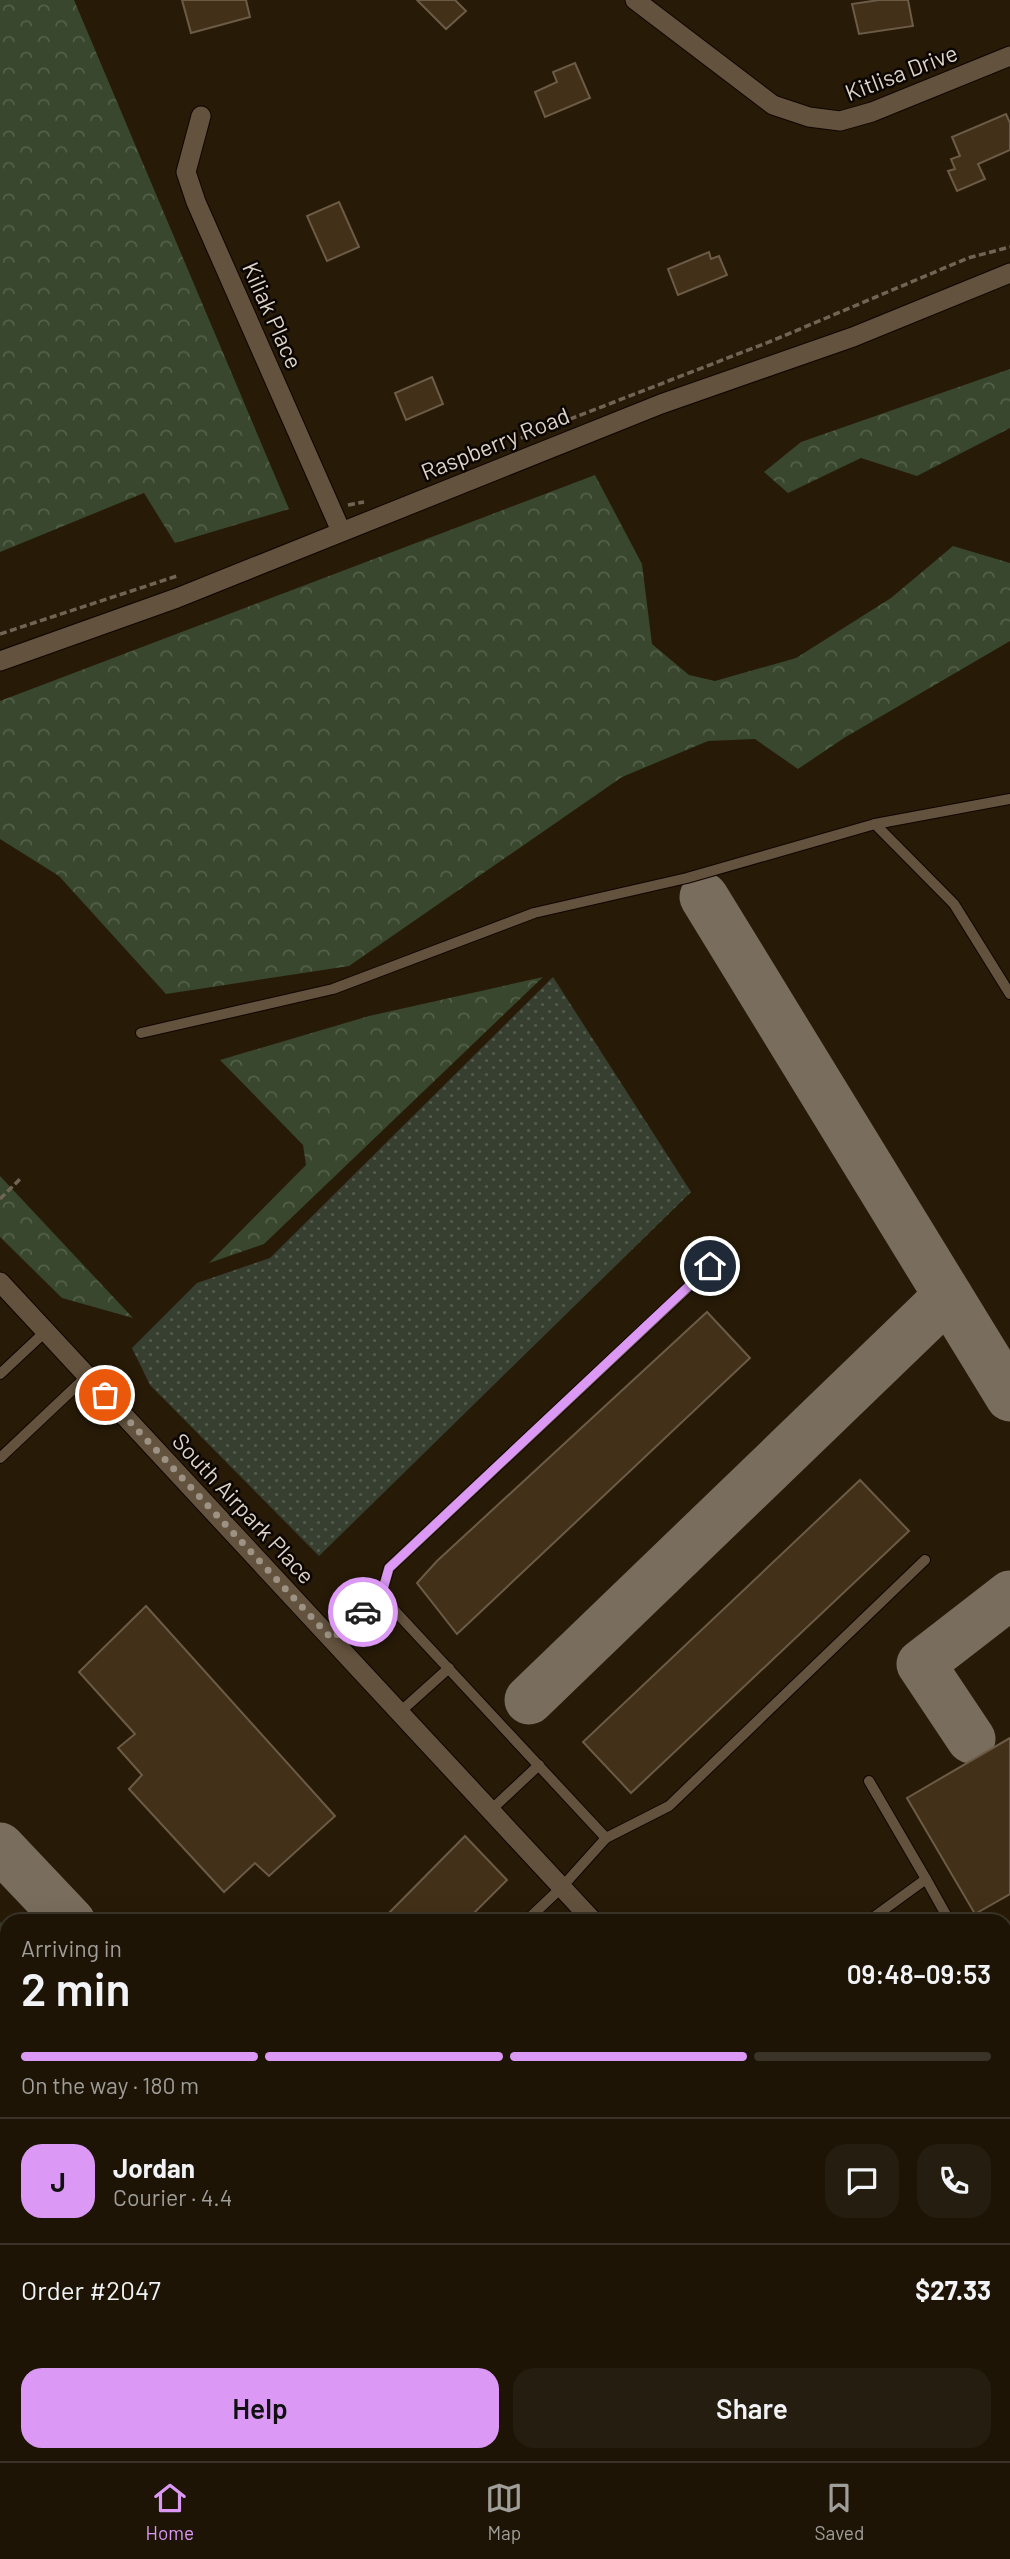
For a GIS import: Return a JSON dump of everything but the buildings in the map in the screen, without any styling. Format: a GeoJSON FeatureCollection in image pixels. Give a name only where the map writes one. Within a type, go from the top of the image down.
{"type":"FeatureCollection","features":[{"type":"Feature","properties":{"kind":"street","name":"Kitlisa Drive"},"geometry":{"type":"LineString","coordinates":[[635,0],[773,105],[809,117],[840,121],[872,112],[1010,56]]}},
{"type":"Feature","properties":{"kind":"street","name":"Kiliak Place"},"geometry":{"type":"LineString","coordinates":[[201,116],[186,172],[196,202],[341,531]]}},
{"type":"Feature","properties":{"kind":"street","name":"Raspberry Road"},"geometry":{"type":"LineString","coordinates":[[0,661],[177,598],[661,404],[853,337],[1010,273]]}},
{"type":"Feature","properties":{"kind":"street","name":"South Airpark Place"},"geometry":{"type":"LineString","coordinates":[[0,1282],[587,1914]]}},
{"type":"Feature","properties":{"kind":"lane"},"geometry":{"type":"LineString","coordinates":[[141,1034],[333,989],[534,913],[687,878],[874,824],[1010,799]]}},
{"type":"Feature","properties":{"kind":"lane"},"geometry":{"type":"LineString","coordinates":[[874,824],[954,904],[1010,994]]}},
{"type":"Feature","properties":{"kind":"lane"},"geometry":{"type":"LineString","coordinates":[[332,1639],[381,1596],[389,1568],[710,1266]]}},
{"type":"Feature","properties":{"kind":"lane"},"geometry":{"type":"LineString","coordinates":[[0,1374],[46,1331]]}},
{"type":"Feature","properties":{"kind":"lane"},"geometry":{"type":"LineString","coordinates":[[0,1458],[88,1376]]}},
{"type":"Feature","properties":{"kind":"lane"},"geometry":{"type":"LineString","coordinates":[[533,1914],[606,1838],[669,1805],[925,1560]]}},
{"type":"Feature","properties":{"kind":"lane"},"geometry":{"type":"LineString","coordinates":[[381,1596],[606,1838]]}},
{"type":"Feature","properties":{"kind":"lane"},"geometry":{"type":"LineString","coordinates":[[400,1712],[449,1668]]}},
{"type":"Feature","properties":{"kind":"lane"},"geometry":{"type":"LineString","coordinates":[[491,1810],[539,1765]]}},
{"type":"Feature","properties":{"kind":"lane"},"geometry":{"type":"LineString","coordinates":[[869,1781],[946,1914]]}},
{"type":"Feature","properties":{"kind":"lane"},"geometry":{"type":"LineString","coordinates":[[878,1914],[926,1879]]}},
{"type":"Feature","properties":{"kind":"path"},"geometry":{"type":"LineString","coordinates":[[0,634],[146,585]]}},
{"type":"Feature","properties":{"kind":"path"},"geometry":{"type":"LineString","coordinates":[[0,1199],[20,1180]]}},
{"type":"Feature","properties":{"kind":"green space"},"geometry":{"type":"Polygon","coordinates":[[[0,0],[74,0],[289,509],[175,543],[144,493],[0,552],[0,0]]]}},
{"type":"Feature","properties":{"kind":"green space"},"geometry":{"type":"Polygon","coordinates":[[[1010,369],[1010,428],[917,476],[861,458],[788,493],[764,472],[801,442],[1010,369]]]}},
{"type":"Feature","properties":{"kind":"green space"},"geometry":{"type":"Polygon","coordinates":[[[595,475],[642,564],[652,644],[689,675],[715,681],[796,658],[891,598],[953,546],[1010,563],[1010,641],[844,738],[798,769],[755,739],[708,741],[622,777],[349,966],[166,994],[59,876],[0,839],[0,701],[595,475]]]}},
{"type":"Feature","properties":{"kind":"green space"},"geometry":{"type":"Polygon","coordinates":[[[543,977],[264,1244],[209,1263],[306,1165],[303,1145],[220,1060],[369,1016],[543,977]]]}},
{"type":"Feature","properties":{"kind":"green space"},"geometry":{"type":"Polygon","coordinates":[[[553,977],[691,1192],[319,1556],[150,1385],[132,1348],[197,1283],[270,1258],[553,977]]]}},
{"type":"Feature","properties":{"kind":"green space"},"geometry":{"type":"Polygon","coordinates":[[[0,1176],[133,1318],[62,1298],[0,1237],[0,1176]]]}},
{"type":"Feature","properties":{"kind":"taxiway"},"geometry":{"type":"LineString","coordinates":[[704,897],[1010,1397]]}},
{"type":"Feature","properties":{"kind":"taxiway"},"geometry":{"type":"LineString","coordinates":[[529,1700],[948,1296]]}},
{"type":"Feature","properties":{"kind":"taxiway"},"geometry":{"type":"LineString","coordinates":[[971,1739],[921,1664],[1010,1595]]}},
{"type":"Feature","properties":{"kind":"taxiway"},"geometry":{"type":"LineString","coordinates":[[0,1847],[63,1914]]}},
{"type":"Feature","properties":{"kind":"way so far"},"geometry":{"type":"LineString","coordinates":[[105,1395],[332,1639],[363,1612]]}},
{"type":"Feature","properties":{"kind":"route"},"geometry":{"type":"LineString","coordinates":[[363,1612],[381,1596],[389,1568],[710,1266]]}}]}
